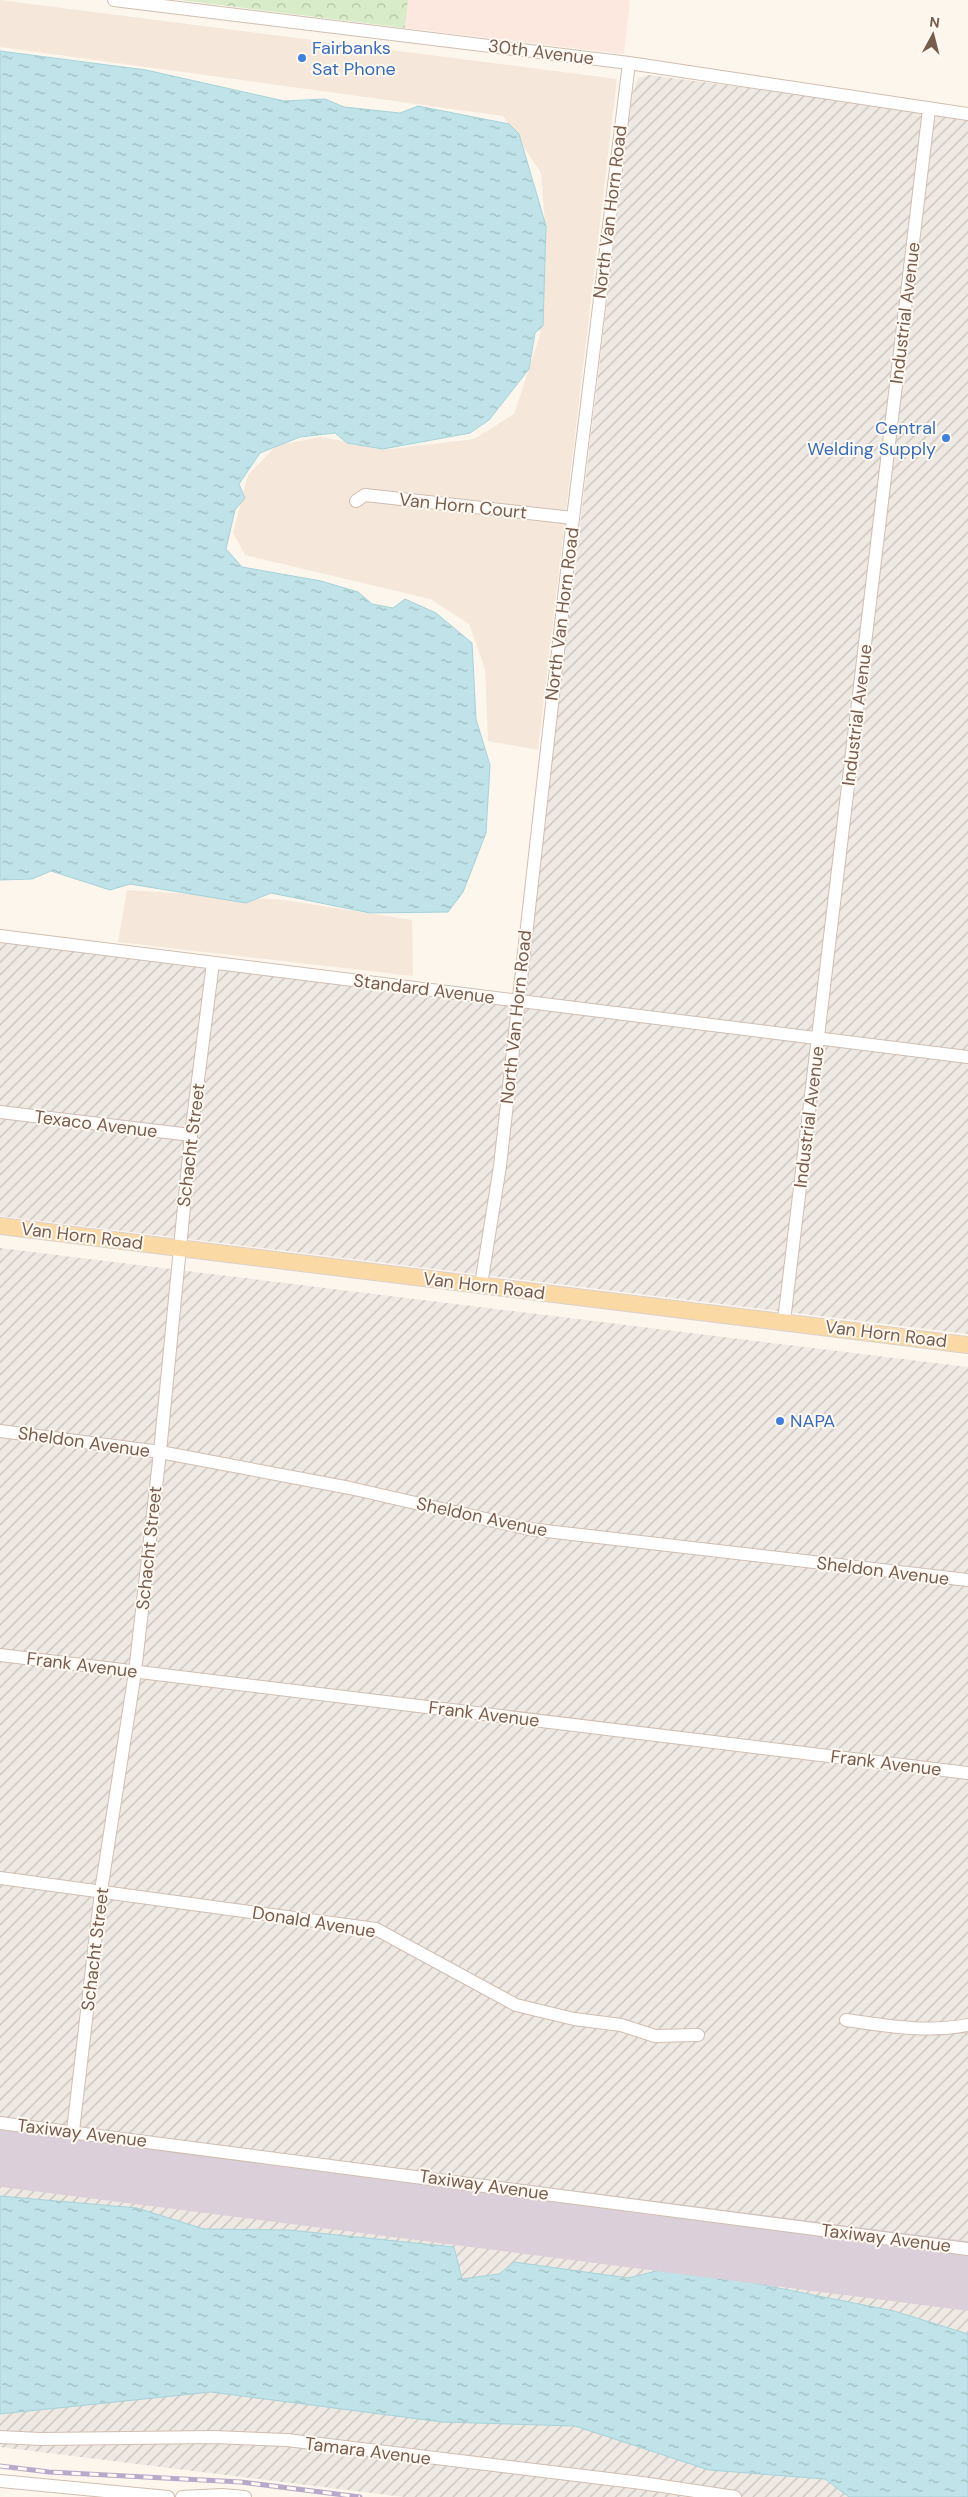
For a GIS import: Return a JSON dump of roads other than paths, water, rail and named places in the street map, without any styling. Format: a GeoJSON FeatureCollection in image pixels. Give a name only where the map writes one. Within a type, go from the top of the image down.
{"type":"FeatureCollection","features":[{"type":"Feature","properties":{"kind":"main road","name":"Van Horn Road"},"geometry":{"type":"LineString","coordinates":[[0,1226],[968,1345]]}},
{"type":"Feature","properties":{"kind":"street","name":"30th Avenue"},"geometry":{"type":"LineString","coordinates":[[114,0],[629,63],[968,114]]}},
{"type":"Feature","properties":{"kind":"street","name":"North Van Horn Road"},"geometry":{"type":"LineString","coordinates":[[481,1285],[500,1166],[517,1000],[573,518],[629,63]]}},
{"type":"Feature","properties":{"kind":"street","name":"Industrial Avenue"},"geometry":{"type":"LineString","coordinates":[[784,1321],[929,109]]}},
{"type":"Feature","properties":{"kind":"street","name":"Van Horn Court"},"geometry":{"type":"LineString","coordinates":[[356,501],[365,495],[573,518]]}},
{"type":"Feature","properties":{"kind":"street","name":"Standard Avenue"},"geometry":{"type":"LineString","coordinates":[[0,936],[968,1057]]}},
{"type":"Feature","properties":{"kind":"street","name":"Schacht Street"},"geometry":{"type":"LineString","coordinates":[[72,2131],[102,1891],[135,1672],[160,1452],[191,1135],[213,963]]}},
{"type":"Feature","properties":{"kind":"street","name":"Texaco Avenue"},"geometry":{"type":"LineString","coordinates":[[0,1112],[191,1135]]}},
{"type":"Feature","properties":{"kind":"street","name":"Sheldon Avenue"},"geometry":{"type":"LineString","coordinates":[[0,1431],[160,1452],[350,1488],[529,1530],[968,1580]]}},
{"type":"Feature","properties":{"kind":"street","name":"Frank Avenue"},"geometry":{"type":"LineString","coordinates":[[0,1655],[968,1774]]}},
{"type":"Feature","properties":{"kind":"street","name":"Donald Avenue"},"geometry":{"type":"LineString","coordinates":[[0,1878],[376,1929],[516,2005],[574,2019],[621,2025],[655,2036],[698,2035]]}},
{"type":"Feature","properties":{"kind":"street"},"geometry":{"type":"LineString","coordinates":[[846,2020],[907,2029],[951,2028],[968,2025]]}},
{"type":"Feature","properties":{"kind":"street","name":"Taxiway Avenue"},"geometry":{"type":"LineString","coordinates":[[0,2123],[968,2249]]}},
{"type":"Feature","properties":{"kind":"street","name":"Tamara Avenue"},"geometry":{"type":"LineString","coordinates":[[0,2437],[41,2440],[214,2437],[286,2440],[642,2483],[734,2497]]}},
{"type":"Feature","properties":{"kind":"street"},"geometry":{"type":"LineString","coordinates":[[0,2481],[168,2497]]}},
{"type":"Feature","properties":{"kind":"street"},"geometry":{"type":"LineString","coordinates":[[182,2497],[222,2495],[245,2497]]}},
{"type":"Feature","properties":{"kind":"water"},"geometry":{"type":"Polygon","coordinates":[[[0,51],[146,70],[284,101],[325,99],[344,107],[400,113],[418,106],[509,124],[519,134],[546,226],[543,326],[535,333],[529,369],[489,420],[470,433],[383,449],[347,443],[335,433],[300,437],[260,453],[239,484],[245,498],[235,510],[226,549],[242,567],[321,581],[358,592],[372,604],[393,608],[405,599],[436,613],[472,643],[476,719],[490,765],[486,833],[463,892],[448,912],[370,913],[271,893],[246,903],[130,884],[110,890],[51,871],[32,879],[0,880],[0,51]]]}},
{"type":"Feature","properties":{"kind":"water"},"geometry":{"type":"Polygon","coordinates":[[[0,2196],[137,2208],[204,2229],[289,2230],[454,2247],[462,2279],[499,2274],[514,2262],[628,2278],[673,2267],[894,2311],[968,2334],[968,2497],[849,2497],[825,2479],[709,2470],[575,2426],[442,2422],[211,2392],[0,2414],[0,2196]]]}},
{"type":"Feature","properties":{"kind":"railway"},"geometry":{"type":"LineString","coordinates":[[0,2466],[49,2472],[241,2482],[360,2497]]}},
{"type":"Feature","properties":{"kind":"place","name":"Fairbanks Sat Phone"},"geometry":{"type":"Point","coordinates":[302,58]}},
{"type":"Feature","properties":{"kind":"place","name":"Central Welding Supply"},"geometry":{"type":"Point","coordinates":[946,438]}},
{"type":"Feature","properties":{"kind":"place","name":"NAPA"},"geometry":{"type":"Point","coordinates":[780,1421]}}]}
